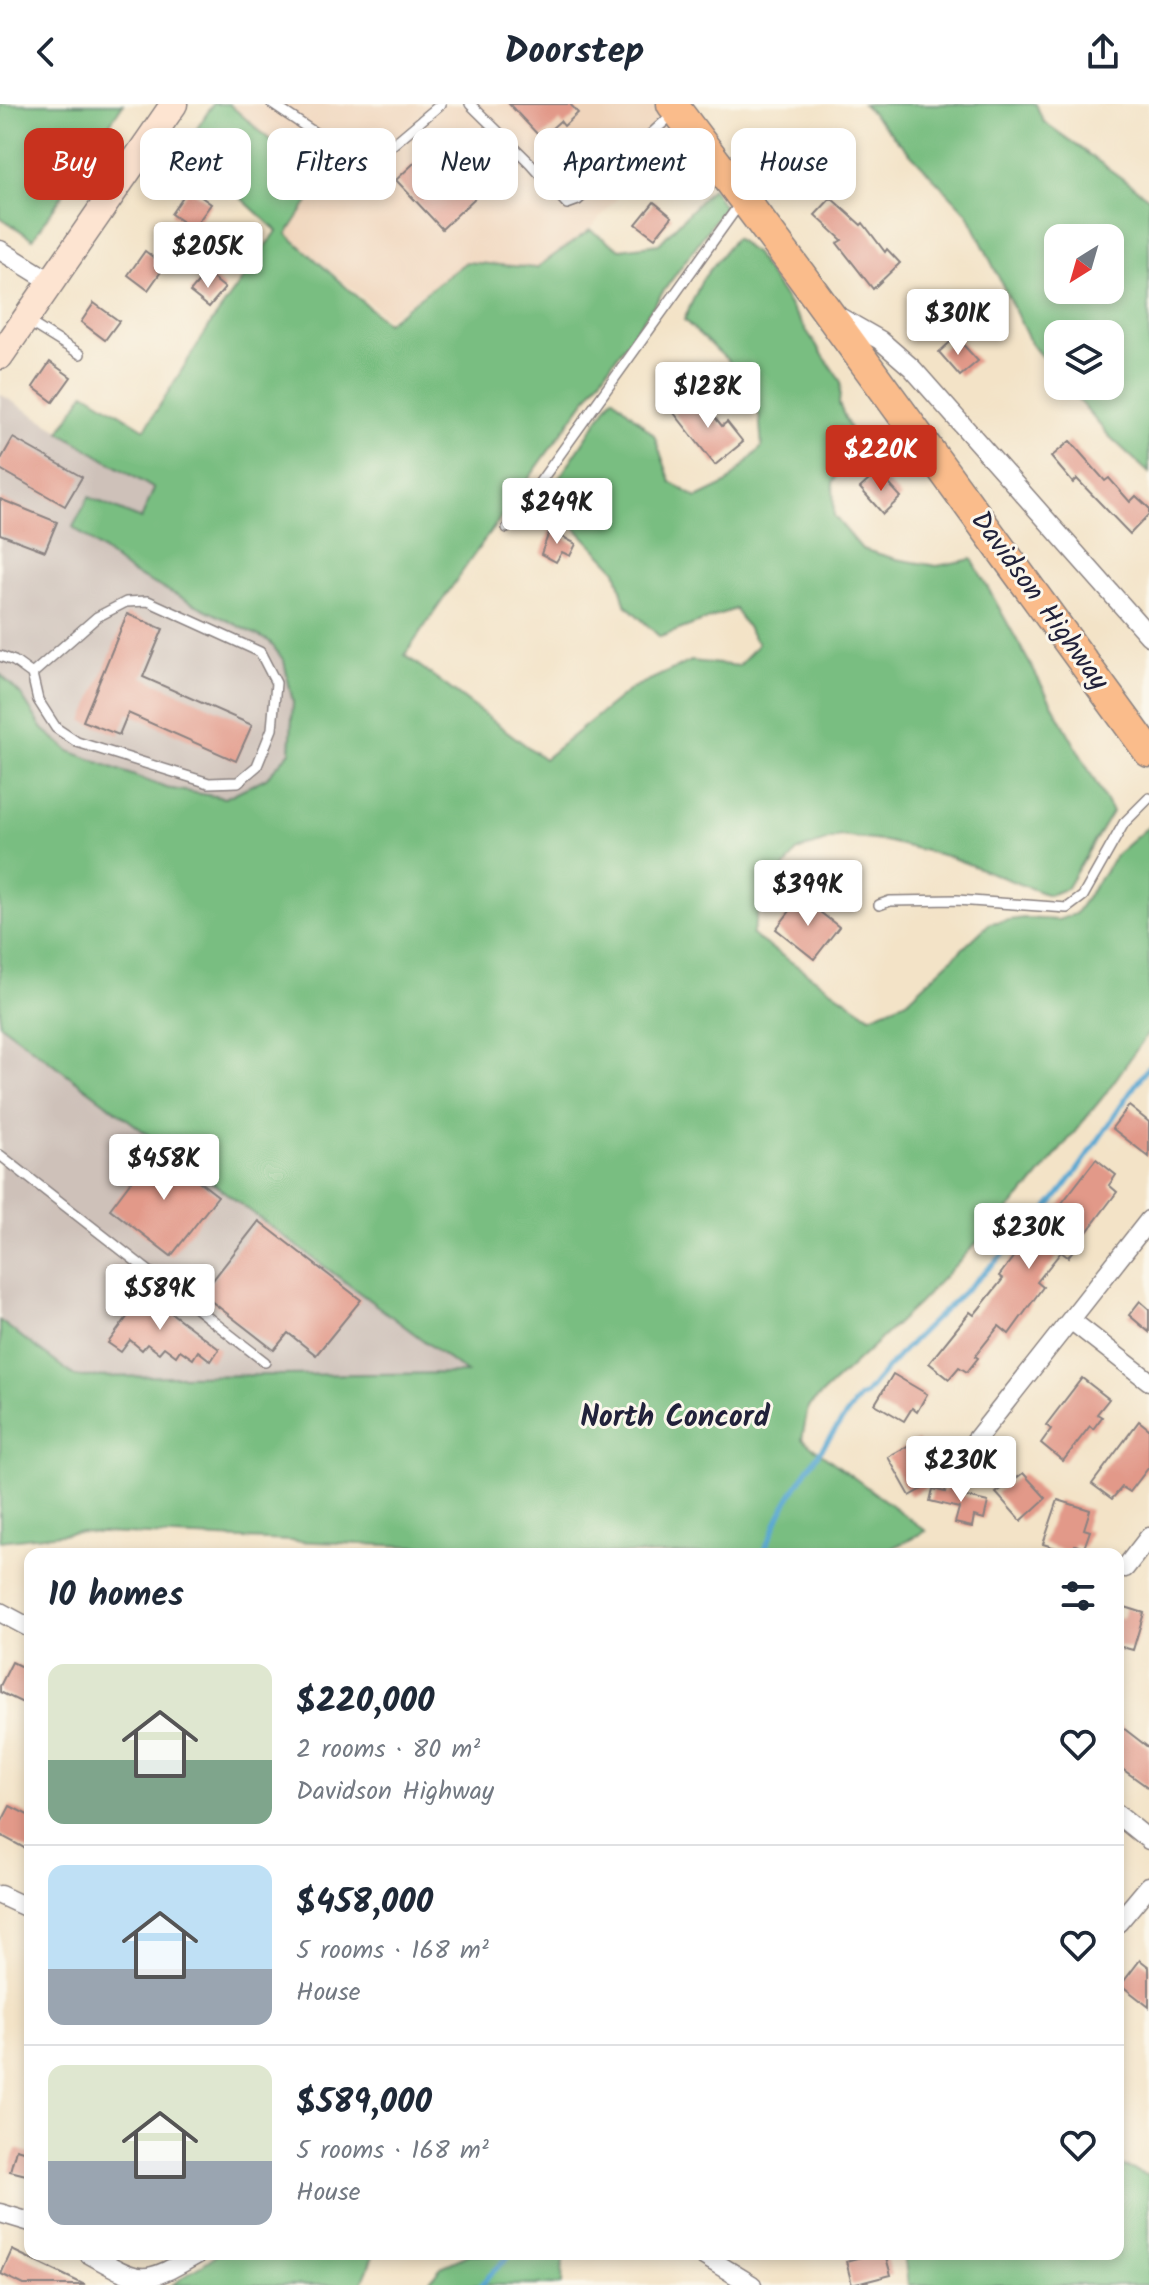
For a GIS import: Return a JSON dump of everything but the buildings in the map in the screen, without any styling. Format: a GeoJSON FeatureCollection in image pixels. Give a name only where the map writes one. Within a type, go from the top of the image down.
{"type":"FeatureCollection","features":[{"type":"Feature","properties":{"kind":"main road","name":"Davidson Highway"},"geometry":{"type":"LineString","coordinates":[[674,108],[731,183]]}},
{"type":"Feature","properties":{"kind":"main road","name":"Davidson Highway"},"geometry":{"type":"LineString","coordinates":[[744,200],[1149,752]]}},
{"type":"Feature","properties":{"kind":"street"},"geometry":{"type":"LineString","coordinates":[[0,356],[174,104]]}},
{"type":"Feature","properties":{"kind":"street"},"geometry":{"type":"LineString","coordinates":[[0,250],[50,281]]}},
{"type":"Feature","properties":{"kind":"street"},"geometry":{"type":"LineString","coordinates":[[825,309],[880,340],[912,368],[1149,636]]}},
{"type":"Feature","properties":{"kind":"street"},"geometry":{"type":"LineString","coordinates":[[975,1441],[1149,1220]]}},
{"type":"Feature","properties":{"kind":"street"},"geometry":{"type":"LineString","coordinates":[[1072,1321],[1149,1381]]}},
{"type":"Feature","properties":{"kind":"street"},"geometry":{"type":"LineString","coordinates":[[1125,1568],[1149,1537]]}},
{"type":"Feature","properties":{"kind":"street"},"geometry":{"type":"LineString","coordinates":[[0,1612],[24,1625]]}},
{"type":"Feature","properties":{"kind":"street"},"geometry":{"type":"LineString","coordinates":[[1124,1820],[1149,1840]]}},
{"type":"Feature","properties":{"kind":"street"},"geometry":{"type":"LineString","coordinates":[[1124,1916],[1149,1886]]}},
{"type":"Feature","properties":{"kind":"street"},"geometry":{"type":"LineString","coordinates":[[0,1895],[24,1906]]}},
{"type":"Feature","properties":{"kind":"street"},"geometry":{"type":"LineString","coordinates":[[0,2213],[24,2220]]}},
{"type":"Feature","properties":{"kind":"street"},"geometry":{"type":"LineString","coordinates":[[99,2260],[140,2282],[157,2279],[188,2260]]}},
{"type":"Feature","properties":{"kind":"street"},"geometry":{"type":"LineString","coordinates":[[711,2260],[752,2285]]}},
{"type":"Feature","properties":{"kind":"lane"},"geometry":{"type":"LineString","coordinates":[[272,104],[357,161],[378,157],[441,104]]}},
{"type":"Feature","properties":{"kind":"lane"},"geometry":{"type":"LineString","coordinates":[[470,104],[567,204],[578,200],[674,108]]}},
{"type":"Feature","properties":{"kind":"lane"},"geometry":{"type":"LineString","coordinates":[[507,528],[742,200]]}},
{"type":"Feature","properties":{"kind":"lane"},"geometry":{"type":"LineString","coordinates":[[24,319],[80,354]]}},
{"type":"Feature","properties":{"kind":"lane"},"geometry":{"type":"LineString","coordinates":[[0,656],[14,661],[32,674],[38,700],[56,728],[77,742],[209,783],[238,782],[257,766],[272,729],[276,683],[260,652],[148,601],[126,602],[97,617],[32,674]]}},
{"type":"Feature","properties":{"kind":"lane"},"geometry":{"type":"LineString","coordinates":[[879,905],[890,901],[957,900],[1067,908],[1083,896],[1124,823],[1149,798]]}},
{"type":"Feature","properties":{"kind":"lane"},"geometry":{"type":"LineString","coordinates":[[0,1155],[265,1362]]}},
{"type":"Feature","properties":{"kind":"shaded area"},"geometry":{"type":"Polygon","coordinates":[[[229,104],[653,104],[672,128],[534,128],[534,200],[615,200],[590,230],[536,268],[466,262],[387,318],[287,233],[309,200],[396,200],[396,128],[267,128],[267,137],[229,104]]]}},
{"type":"Feature","properties":{"kind":"shaded area"},"geometry":{"type":"Polygon","coordinates":[[[0,394],[155,489],[141,519],[130,572],[269,641],[284,661],[293,702],[290,752],[266,778],[225,798],[166,788],[69,751],[43,729],[21,695],[0,674],[0,394]]]}},
{"type":"Feature","properties":{"kind":"shaded area"},"geometry":{"type":"Polygon","coordinates":[[[0,1024],[468,1373],[76,1377],[0,1321],[0,1024]]]}},
{"type":"Feature","properties":{"kind":"green space"},"geometry":{"type":"Polygon","coordinates":[[[0,104],[123,104],[107,128],[24,128],[24,200],[59,200],[33,239],[0,217],[0,104]]]}},
{"type":"Feature","properties":{"kind":"green space"},"geometry":{"type":"Polygon","coordinates":[[[213,104],[229,104],[267,137],[267,200],[309,200],[287,234],[386,323],[466,262],[536,268],[590,230],[620,249],[659,244],[701,200],[715,200],[715,193],[724,207],[405,655],[544,759],[632,688],[691,661],[739,666],[758,644],[735,609],[660,637],[625,604],[616,570],[567,519],[544,501],[613,397],[654,435],[671,482],[697,498],[726,484],[762,447],[759,413],[735,367],[684,320],[702,280],[735,238],[755,254],[841,382],[839,404],[852,434],[848,458],[833,482],[834,516],[862,549],[937,566],[972,559],[1112,812],[1066,889],[1048,895],[950,857],[889,842],[840,836],[797,851],[762,898],[752,935],[870,1016],[907,1001],[990,923],[1023,918],[1058,920],[1075,914],[1118,853],[1149,826],[1149,1032],[1103,1097],[1031,1186],[919,1303],[808,1407],[802,1439],[926,1531],[892,1548],[455,1548],[79,1532],[0,1541],[0,1321],[76,1377],[467,1373],[0,1024],[0,674],[21,695],[43,729],[69,751],[166,788],[225,798],[266,778],[290,752],[293,702],[284,661],[269,641],[130,572],[73,527],[89,497],[141,519],[154,489],[60,432],[85,392],[145,429],[210,325],[277,231],[243,200],[251,200],[251,128],[197,128],[213,104]]]}},
{"type":"Feature","properties":{"kind":"green space"},"geometry":{"type":"Polygon","coordinates":[[[863,104],[1036,104],[1043,121],[1149,198],[1149,473],[1109,436],[1078,400],[1124,400],[1124,320],[1044,320],[1044,359],[1031,344],[968,214],[863,104]]]}},
{"type":"Feature","properties":{"kind":"green space"},"geometry":{"type":"Polygon","coordinates":[[[1124,2166],[1149,2176],[1149,2285],[908,2285],[905,2260],[1124,2260],[1124,2166]]]}},
{"type":"Feature","properties":{"kind":"green space"},"geometry":{"type":"Polygon","coordinates":[[[209,2260],[371,2260],[361,2285],[172,2285],[209,2260]]]}},
{"type":"Feature","properties":{"kind":"green space"},"geometry":{"type":"Polygon","coordinates":[[[457,2260],[563,2260],[562,2285],[426,2285],[441,2267],[457,2260]]]}},
{"type":"Feature","properties":{"kind":"waterway"},"geometry":{"type":"LineString","coordinates":[[765,1548],[800,1480],[859,1398],[1053,1202],[1149,1066]]}},
{"type":"Feature","properties":{"kind":"waterway"},"geometry":{"type":"LineString","coordinates":[[480,2285],[505,2260]]}},
{"type":"Feature","properties":{"kind":"district","name":"North Concord"},"geometry":{"type":"Point","coordinates":[675,1418]}}]}
